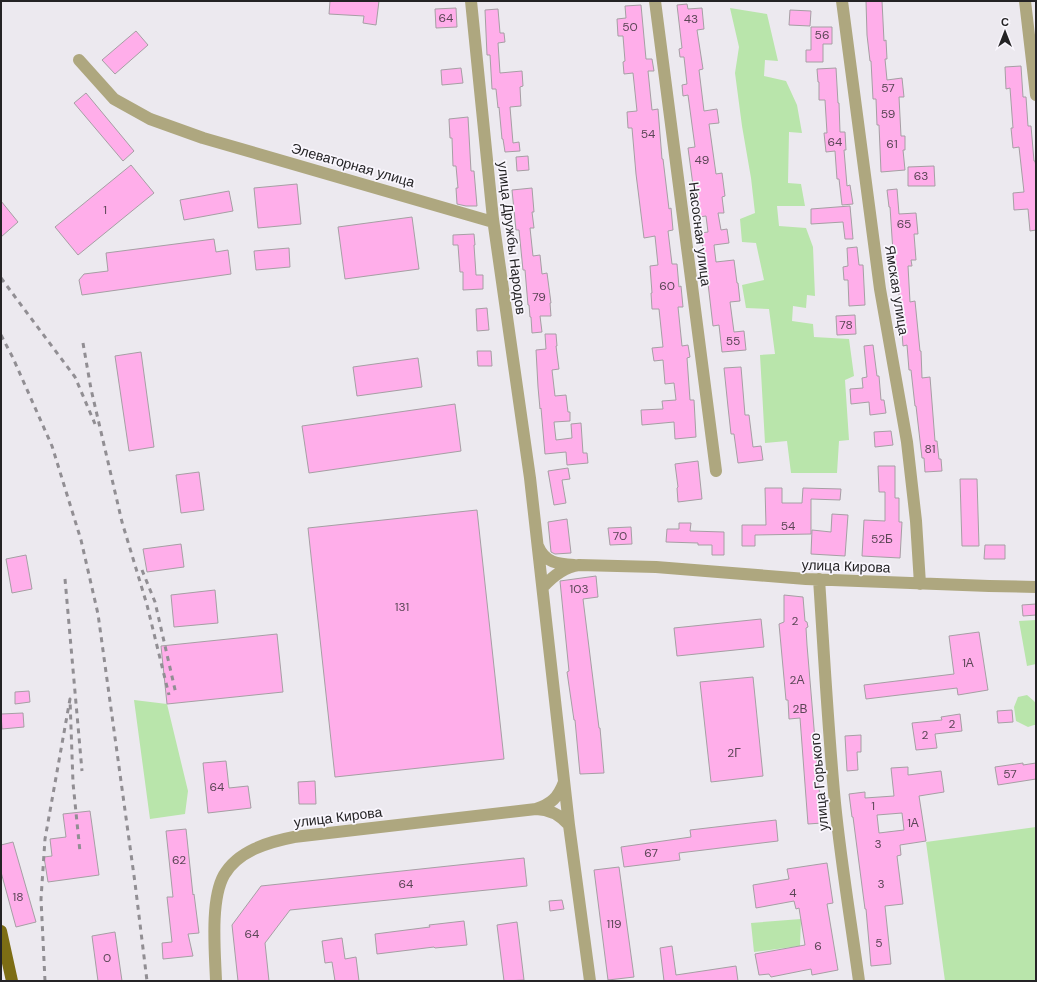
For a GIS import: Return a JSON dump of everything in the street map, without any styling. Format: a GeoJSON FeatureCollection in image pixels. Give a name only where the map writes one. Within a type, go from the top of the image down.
{"type":"FeatureCollection","features":[{"type":"Feature","properties":{"kind":"main road"},"geometry":{"type":"LineString","coordinates":[[1,931],[12,981]]}},
{"type":"Feature","properties":{"kind":"street","name":"улица Дружбы Народов"},"geometry":{"type":"LineString","coordinates":[[471,1],[494,222],[530,478],[569,825],[590,981]]}},
{"type":"Feature","properties":{"kind":"street","name":"Насосная улица"},"geometry":{"type":"LineString","coordinates":[[655,1],[716,471]]}},
{"type":"Feature","properties":{"kind":"street","name":"Ямская улица"},"geometry":{"type":"LineString","coordinates":[[842,1],[880,290],[907,442],[916,521],[920,584]]}},
{"type":"Feature","properties":{"kind":"street"},"geometry":{"type":"LineString","coordinates":[[1025,1],[1036,95]]}},
{"type":"Feature","properties":{"kind":"street","name":"Элеваторная улица"},"geometry":{"type":"LineString","coordinates":[[79,60],[114,99],[150,119],[204,138],[494,222]]}},
{"type":"Feature","properties":{"kind":"street","name":"улица Кирова"},"geometry":{"type":"LineString","coordinates":[[538,546],[542,554],[549,560],[562,564],[656,567],[806,579],[1036,587]]}},
{"type":"Feature","properties":{"kind":"street"},"geometry":{"type":"LineString","coordinates":[[543,588],[560,572],[571,566],[579,565]]}},
{"type":"Feature","properties":{"kind":"street","name":"улица Горького"},"geometry":{"type":"LineString","coordinates":[[819,579],[835,803],[859,981]]}},
{"type":"Feature","properties":{"kind":"street"},"geometry":{"type":"LineString","coordinates":[[536,809],[546,805],[554,799],[560,792],[564,782]]}},
{"type":"Feature","properties":{"kind":"street","name":"улица Кирова"},"geometry":{"type":"LineString","coordinates":[[216,981],[215,914],[218,890],[230,867],[245,854],[256,848],[274,841],[294,837],[536,809],[554,813],[561,817],[569,825]]}},
{"type":"Feature","properties":{"kind":"green space"},"geometry":{"type":"Polygon","coordinates":[[[730,8],[767,14],[778,61],[765,60],[764,76],[786,81],[797,105],[802,133],[789,132],[788,183],[801,184],[805,206],[777,206],[779,226],[806,228],[813,247],[815,296],[807,295],[806,308],[793,306],[792,321],[813,324],[814,337],[849,339],[854,376],[845,380],[849,440],[839,441],[837,473],[791,473],[787,441],[765,443],[760,355],[775,354],[769,309],[746,308],[742,285],[764,280],[756,243],[742,242],[740,219],[755,213],[735,73],[739,47],[730,8]]]}},
{"type":"Feature","properties":{"kind":"green space"},"geometry":{"type":"Polygon","coordinates":[[[1036,620],[1036,664],[1027,666],[1019,621],[1036,620]]]}},
{"type":"Feature","properties":{"kind":"green space"},"geometry":{"type":"Polygon","coordinates":[[[1027,695],[1036,704],[1036,725],[1028,727],[1016,721],[1014,707],[1018,697],[1027,695]]]}},
{"type":"Feature","properties":{"kind":"green space"},"geometry":{"type":"Polygon","coordinates":[[[134,700],[167,704],[188,791],[185,814],[150,819],[134,700]]]}},
{"type":"Feature","properties":{"kind":"green space"},"geometry":{"type":"Polygon","coordinates":[[[1036,827],[1036,981],[945,981],[926,842],[1036,827]]]}},
{"type":"Feature","properties":{"kind":"green space"},"geometry":{"type":"Polygon","coordinates":[[[801,919],[800,946],[754,952],[751,923],[801,919]]]}},
{"type":"Feature","properties":{"kind":"building"},"geometry":{"type":"Polygon","coordinates":[[[330,1],[379,1],[376,25],[363,23],[364,16],[329,14],[330,1]]]}},
{"type":"Feature","properties":{"kind":"building"},"geometry":{"type":"Polygon","coordinates":[[[866,1],[882,1],[884,41],[886,40],[887,59],[885,59],[887,80],[902,78],[904,97],[899,97],[901,136],[905,136],[905,150],[903,150],[905,170],[881,172],[879,125],[877,125],[876,99],[873,99],[871,61],[867,35],[866,1]]]}},
{"type":"Feature","properties":{"kind":"building"},"geometry":{"type":"Polygon","coordinates":[[[687,4],[688,9],[702,8],[704,29],[697,30],[703,69],[699,70],[704,111],[717,109],[719,123],[709,124],[716,174],[722,173],[725,196],[722,197],[724,213],[718,213],[721,230],[727,229],[729,243],[714,245],[716,262],[734,260],[740,301],[730,302],[734,332],[744,331],[746,350],[722,352],[719,325],[713,326],[707,275],[704,275],[702,257],[704,257],[701,233],[708,232],[706,216],[699,217],[697,200],[695,200],[688,148],[695,147],[688,95],[683,96],[682,85],[687,84],[684,57],[680,57],[679,49],[682,48],[677,5],[687,4]]]}},
{"type":"Feature","properties":{"kind":"building"},"geometry":{"type":"Polygon","coordinates":[[[641,5],[646,59],[652,59],[654,71],[648,71],[652,110],[658,109],[662,159],[669,209],[671,208],[673,230],[668,231],[672,264],[677,264],[679,287],[681,286],[683,307],[678,307],[682,346],[688,345],[690,357],[687,358],[690,400],[694,400],[696,437],[675,439],[674,422],[642,425],[641,410],[663,409],[662,401],[676,400],[674,383],[665,384],[663,360],[654,361],[652,348],[663,347],[659,309],[652,309],[650,266],[658,265],[655,236],[644,238],[632,128],[628,128],[627,112],[637,111],[633,73],[624,74],[623,62],[625,61],[623,36],[618,36],[617,19],[626,18],[625,6],[641,5]]]}},
{"type":"Feature","properties":{"kind":"building"},"geometry":{"type":"Polygon","coordinates":[[[456,8],[457,27],[436,28],[435,9],[456,8]]]}},
{"type":"Feature","properties":{"kind":"building"},"geometry":{"type":"Polygon","coordinates":[[[498,9],[500,33],[504,33],[505,42],[498,43],[500,73],[522,71],[523,86],[520,87],[521,106],[510,107],[513,143],[519,142],[520,151],[505,152],[496,89],[492,89],[490,55],[487,55],[485,10],[498,9]]]}},
{"type":"Feature","properties":{"kind":"building"},"geometry":{"type":"Polygon","coordinates":[[[790,10],[811,11],[810,26],[789,25],[790,10]]]}},
{"type":"Feature","properties":{"kind":"building"},"geometry":{"type":"Polygon","coordinates":[[[811,27],[832,27],[832,44],[823,44],[823,62],[806,62],[806,50],[811,50],[811,27]]]}},
{"type":"Feature","properties":{"kind":"building"},"geometry":{"type":"Polygon","coordinates":[[[136,31],[148,45],[115,74],[102,60],[136,31]]]}},
{"type":"Feature","properties":{"kind":"building"},"geometry":{"type":"Polygon","coordinates":[[[1021,66],[1023,97],[1026,97],[1028,126],[1031,126],[1034,161],[1036,167],[1036,230],[1030,231],[1028,209],[1014,210],[1013,193],[1024,192],[1019,147],[1013,148],[1010,88],[1006,89],[1005,67],[1021,66]]]}},
{"type":"Feature","properties":{"kind":"building"},"geometry":{"type":"Polygon","coordinates":[[[461,68],[463,83],[442,85],[441,70],[461,68]]]}},
{"type":"Feature","properties":{"kind":"building"},"geometry":{"type":"Polygon","coordinates":[[[836,68],[840,132],[845,132],[846,150],[844,150],[847,186],[850,185],[853,204],[842,205],[839,179],[837,179],[835,151],[826,152],[824,133],[827,133],[825,100],[819,100],[817,69],[836,68]]]}},
{"type":"Feature","properties":{"kind":"building"},"geometry":{"type":"Polygon","coordinates":[[[86,93],[134,151],[123,161],[74,103],[86,93]]]}},
{"type":"Feature","properties":{"kind":"building"},"geometry":{"type":"Polygon","coordinates":[[[468,117],[471,171],[474,171],[477,206],[457,204],[456,188],[458,188],[456,166],[453,166],[452,138],[450,138],[449,119],[468,117]]]}},
{"type":"Feature","properties":{"kind":"building"},"geometry":{"type":"Polygon","coordinates":[[[528,156],[529,170],[517,171],[516,157],[528,156]]]}},
{"type":"Feature","properties":{"kind":"building"},"geometry":{"type":"Polygon","coordinates":[[[131,165],[154,193],[78,255],[55,227],[131,165]]]}},
{"type":"Feature","properties":{"kind":"building"},"geometry":{"type":"Polygon","coordinates":[[[934,166],[935,186],[908,186],[908,167],[934,166]]]}},
{"type":"Feature","properties":{"kind":"building"},"geometry":{"type":"Polygon","coordinates":[[[297,184],[301,224],[258,228],[254,188],[297,184]]]}},
{"type":"Feature","properties":{"kind":"building"},"geometry":{"type":"Polygon","coordinates":[[[532,188],[534,228],[530,228],[533,256],[540,255],[542,274],[547,273],[551,303],[551,316],[540,316],[542,332],[532,333],[525,270],[523,270],[519,230],[516,230],[512,190],[532,188]]]}},
{"type":"Feature","properties":{"kind":"building"},"geometry":{"type":"Polygon","coordinates":[[[897,189],[899,214],[916,213],[918,234],[914,234],[916,260],[911,260],[912,266],[908,266],[910,302],[915,301],[921,351],[922,378],[930,377],[935,441],[937,441],[942,471],[925,472],[911,370],[909,370],[907,345],[903,346],[897,267],[894,267],[890,207],[887,190],[897,189]]]}},
{"type":"Feature","properties":{"kind":"building"},"geometry":{"type":"Polygon","coordinates":[[[229,191],[233,211],[184,220],[180,200],[229,191]]]}},
{"type":"Feature","properties":{"kind":"building"},"geometry":{"type":"Polygon","coordinates":[[[1,201],[18,222],[1,237],[1,201]]]}},
{"type":"Feature","properties":{"kind":"building"},"geometry":{"type":"Polygon","coordinates":[[[850,206],[853,239],[845,239],[843,222],[811,224],[811,209],[850,206]]]}},
{"type":"Feature","properties":{"kind":"building"},"geometry":{"type":"Polygon","coordinates":[[[412,217],[419,269],[345,279],[338,227],[412,217]]]}},
{"type":"Feature","properties":{"kind":"building"},"geometry":{"type":"Polygon","coordinates":[[[474,234],[476,275],[483,275],[483,289],[463,290],[463,272],[460,272],[458,245],[453,245],[453,235],[474,234]]]}},
{"type":"Feature","properties":{"kind":"building"},"geometry":{"type":"Polygon","coordinates":[[[214,239],[216,252],[228,250],[231,274],[82,295],[79,280],[84,274],[108,271],[106,253],[214,239]]]}},
{"type":"Feature","properties":{"kind":"building"},"geometry":{"type":"Polygon","coordinates":[[[857,247],[859,265],[863,265],[865,305],[849,306],[848,280],[844,280],[843,267],[848,266],[847,248],[857,247]]]}},
{"type":"Feature","properties":{"kind":"building"},"geometry":{"type":"Polygon","coordinates":[[[289,248],[290,267],[256,270],[254,251],[289,248]]]}},
{"type":"Feature","properties":{"kind":"building"},"geometry":{"type":"Polygon","coordinates":[[[487,308],[489,330],[477,331],[476,309],[487,308]]]}},
{"type":"Feature","properties":{"kind":"building"},"geometry":{"type":"Polygon","coordinates":[[[855,315],[856,334],[837,335],[836,316],[855,315]]]}},
{"type":"Feature","properties":{"kind":"building"},"geometry":{"type":"Polygon","coordinates":[[[545,334],[556,334],[559,369],[552,370],[555,396],[566,395],[568,412],[570,412],[570,421],[554,422],[556,440],[572,438],[571,424],[581,423],[583,453],[587,453],[588,463],[567,465],[566,452],[545,454],[536,350],[546,349],[545,334]]]}},
{"type":"Feature","properties":{"kind":"building"},"geometry":{"type":"Polygon","coordinates":[[[873,345],[877,376],[879,376],[881,400],[884,400],[886,413],[870,415],[869,402],[851,404],[850,389],[863,388],[862,378],[867,377],[864,346],[873,345]]]}},
{"type":"Feature","properties":{"kind":"building"},"geometry":{"type":"Polygon","coordinates":[[[477,351],[491,351],[492,366],[478,366],[477,351]]]}},
{"type":"Feature","properties":{"kind":"building"},"geometry":{"type":"Polygon","coordinates":[[[141,352],[154,447],[129,451],[115,356],[141,352]]]}},
{"type":"Feature","properties":{"kind":"building"},"geometry":{"type":"Polygon","coordinates":[[[418,358],[422,387],[357,396],[353,367],[418,358]]]}},
{"type":"Feature","properties":{"kind":"building"},"geometry":{"type":"Polygon","coordinates":[[[741,367],[745,415],[749,415],[753,447],[761,446],[763,460],[738,463],[734,434],[731,434],[724,368],[741,367]]]}},
{"type":"Feature","properties":{"kind":"building"},"geometry":{"type":"Polygon","coordinates":[[[455,404],[461,451],[309,473],[302,426],[455,404]]]}},
{"type":"Feature","properties":{"kind":"building"},"geometry":{"type":"Polygon","coordinates":[[[891,431],[893,445],[875,447],[874,432],[891,431]]]}},
{"type":"Feature","properties":{"kind":"building"},"geometry":{"type":"Polygon","coordinates":[[[698,461],[702,499],[678,502],[675,464],[698,461]]]}},
{"type":"Feature","properties":{"kind":"building"},"geometry":{"type":"Polygon","coordinates":[[[878,466],[895,466],[895,498],[899,498],[899,522],[902,522],[900,558],[862,556],[864,520],[885,521],[885,492],[879,492],[878,466]]]}},
{"type":"Feature","properties":{"kind":"building"},"geometry":{"type":"Polygon","coordinates":[[[568,468],[570,479],[562,480],[566,503],[554,505],[548,471],[568,468]]]}},
{"type":"Feature","properties":{"kind":"building"},"geometry":{"type":"Polygon","coordinates":[[[199,472],[204,510],[181,513],[176,475],[199,472]]]}},
{"type":"Feature","properties":{"kind":"building"},"geometry":{"type":"Polygon","coordinates":[[[960,479],[977,479],[979,546],[962,546],[960,479]]]}},
{"type":"Feature","properties":{"kind":"building"},"geometry":{"type":"Polygon","coordinates":[[[765,488],[782,488],[782,503],[802,503],[803,488],[841,489],[840,500],[811,499],[811,534],[755,535],[755,546],[742,546],[742,525],[766,525],[765,488]]]}},
{"type":"Feature","properties":{"kind":"building"},"geometry":{"type":"Polygon","coordinates":[[[477,510],[504,759],[335,777],[308,528],[477,510]]]}},
{"type":"Feature","properties":{"kind":"building"},"geometry":{"type":"Polygon","coordinates":[[[832,514],[848,515],[845,556],[811,554],[812,530],[831,532],[832,514]]]}},
{"type":"Feature","properties":{"kind":"building"},"geometry":{"type":"Polygon","coordinates":[[[567,519],[571,553],[555,554],[551,552],[548,522],[567,519]]]}},
{"type":"Feature","properties":{"kind":"building"},"geometry":{"type":"Polygon","coordinates":[[[679,523],[691,523],[690,531],[724,532],[724,555],[712,555],[712,545],[666,542],[667,529],[679,529],[679,523]]]}},
{"type":"Feature","properties":{"kind":"building"},"geometry":{"type":"Polygon","coordinates":[[[631,527],[632,544],[610,545],[608,528],[631,527]]]}},
{"type":"Feature","properties":{"kind":"building"},"geometry":{"type":"Polygon","coordinates":[[[181,544],[184,567],[147,572],[143,549],[181,544]]]}},
{"type":"Feature","properties":{"kind":"building"},"geometry":{"type":"Polygon","coordinates":[[[985,545],[1005,545],[1005,559],[984,559],[985,545]]]}},
{"type":"Feature","properties":{"kind":"building"},"geometry":{"type":"Polygon","coordinates":[[[26,555],[32,589],[12,593],[6,559],[26,555]]]}},
{"type":"Feature","properties":{"kind":"building"},"geometry":{"type":"Polygon","coordinates":[[[596,576],[598,597],[583,599],[600,728],[604,773],[580,774],[575,720],[567,672],[569,671],[560,581],[596,576]]]}},
{"type":"Feature","properties":{"kind":"building"},"geometry":{"type":"Polygon","coordinates":[[[215,590],[218,623],[174,627],[171,595],[215,590]]]}},
{"type":"Feature","properties":{"kind":"building"},"geometry":{"type":"Polygon","coordinates":[[[784,595],[803,597],[805,621],[807,622],[808,627],[806,628],[807,645],[822,823],[808,824],[800,718],[789,719],[779,624],[784,622],[784,595]]]}},
{"type":"Feature","properties":{"kind":"building"},"geometry":{"type":"Polygon","coordinates":[[[1036,604],[1036,615],[1023,616],[1022,605],[1036,604]]]}},
{"type":"Feature","properties":{"kind":"building"},"geometry":{"type":"Polygon","coordinates":[[[761,619],[764,647],[677,656],[674,628],[761,619]]]}},
{"type":"Feature","properties":{"kind":"building"},"geometry":{"type":"Polygon","coordinates":[[[979,632],[988,690],[958,695],[957,688],[866,699],[864,685],[954,674],[949,636],[979,632]]]}},
{"type":"Feature","properties":{"kind":"building"},"geometry":{"type":"Polygon","coordinates":[[[277,634],[283,692],[167,704],[161,646],[277,634]]]}},
{"type":"Feature","properties":{"kind":"building"},"geometry":{"type":"Polygon","coordinates":[[[753,677],[763,776],[711,782],[700,682],[753,677]]]}},
{"type":"Feature","properties":{"kind":"building"},"geometry":{"type":"Polygon","coordinates":[[[29,691],[30,702],[15,704],[15,692],[29,691]]]}},
{"type":"Feature","properties":{"kind":"building"},"geometry":{"type":"Polygon","coordinates":[[[1012,710],[1013,722],[998,723],[997,711],[1012,710]]]}},
{"type":"Feature","properties":{"kind":"building"},"geometry":{"type":"Polygon","coordinates":[[[23,713],[24,727],[2,729],[1,714],[23,713]]]}},
{"type":"Feature","properties":{"kind":"building"},"geometry":{"type":"Polygon","coordinates":[[[960,714],[962,731],[935,734],[937,748],[916,750],[912,723],[942,720],[941,717],[960,714]]]}},
{"type":"Feature","properties":{"kind":"building"},"geometry":{"type":"Polygon","coordinates":[[[861,735],[861,752],[857,752],[858,770],[847,771],[845,736],[861,735]]]}},
{"type":"Feature","properties":{"kind":"building"},"geometry":{"type":"Polygon","coordinates":[[[226,761],[229,788],[248,786],[251,808],[208,813],[203,763],[226,761]]]}},
{"type":"Feature","properties":{"kind":"building"},"geometry":{"type":"Polygon","coordinates":[[[1023,763],[1023,765],[1036,763],[1036,779],[998,785],[995,767],[1023,763]]]}},
{"type":"Feature","properties":{"kind":"building"},"geometry":{"type":"Polygon","coordinates":[[[908,767],[908,775],[941,771],[944,792],[919,796],[926,841],[900,845],[901,855],[897,856],[903,904],[885,906],[891,964],[871,966],[866,909],[849,794],[865,792],[865,798],[894,796],[891,768],[908,767]],[[902,813],[877,815],[879,833],[904,830],[902,813]]]}},
{"type":"Feature","properties":{"kind":"building"},"geometry":{"type":"Polygon","coordinates":[[[315,781],[316,804],[299,804],[298,782],[315,781]]]}},
{"type":"Feature","properties":{"kind":"building"},"geometry":{"type":"Polygon","coordinates":[[[90,811],[99,875],[48,882],[44,857],[52,856],[50,839],[66,837],[63,814],[90,811]]]}},
{"type":"Feature","properties":{"kind":"building"},"geometry":{"type":"Polygon","coordinates":[[[776,820],[778,841],[679,853],[680,860],[624,867],[621,847],[691,837],[690,830],[776,820]]]}},
{"type":"Feature","properties":{"kind":"building"},"geometry":{"type":"Polygon","coordinates":[[[186,829],[193,895],[194,894],[199,933],[188,934],[193,956],[163,959],[162,943],[172,942],[167,897],[173,897],[166,831],[186,829]]]}},
{"type":"Feature","properties":{"kind":"building"},"geometry":{"type":"Polygon","coordinates":[[[13,842],[36,922],[16,927],[1,872],[1,845],[13,842]]]}},
{"type":"Feature","properties":{"kind":"building"},"geometry":{"type":"Polygon","coordinates":[[[524,858],[527,886],[290,910],[265,943],[269,981],[238,981],[232,925],[261,886],[524,858]]]}},
{"type":"Feature","properties":{"kind":"building"},"geometry":{"type":"Polygon","coordinates":[[[827,863],[833,903],[827,904],[838,970],[812,975],[811,969],[771,977],[769,974],[759,975],[755,954],[805,945],[799,908],[796,909],[794,901],[756,908],[753,885],[789,879],[787,869],[827,863]]]}},
{"type":"Feature","properties":{"kind":"building"},"geometry":{"type":"Polygon","coordinates":[[[619,867],[634,977],[608,980],[594,870],[619,867]]]}},
{"type":"Feature","properties":{"kind":"building"},"geometry":{"type":"Polygon","coordinates":[[[562,900],[564,909],[550,911],[549,901],[562,900]]]}},
{"type":"Feature","properties":{"kind":"building"},"geometry":{"type":"Polygon","coordinates":[[[464,921],[467,945],[434,947],[377,954],[375,934],[464,921]]]}},
{"type":"Feature","properties":{"kind":"building"},"geometry":{"type":"Polygon","coordinates":[[[517,922],[524,980],[504,981],[497,925],[517,922]]]}},
{"type":"Feature","properties":{"kind":"building"},"geometry":{"type":"Polygon","coordinates":[[[115,932],[122,981],[98,981],[92,936],[115,932]]]}},
{"type":"Feature","properties":{"kind":"building"},"geometry":{"type":"Polygon","coordinates":[[[342,938],[345,959],[356,957],[359,981],[335,981],[332,962],[325,963],[322,941],[342,938]]]}},
{"type":"Feature","properties":{"kind":"building"},"geometry":{"type":"Polygon","coordinates":[[[672,946],[676,975],[736,966],[738,981],[664,981],[660,948],[672,946]]]}},
{"type":"Feature","properties":{"kind":"railway"},"geometry":{"type":"LineString","coordinates":[[1,278],[75,377],[95,424]]}},
{"type":"Feature","properties":{"kind":"railway"},"geometry":{"type":"LineString","coordinates":[[1,335],[13,358],[52,446],[81,540],[98,614],[147,981]]}},
{"type":"Feature","properties":{"kind":"railway"},"geometry":{"type":"LineString","coordinates":[[83,343],[91,389],[122,522],[147,605],[169,695]]}},
{"type":"Feature","properties":{"kind":"railway"},"geometry":{"type":"LineString","coordinates":[[142,570],[155,602],[176,694]]}},
{"type":"Feature","properties":{"kind":"railway"},"geometry":{"type":"LineString","coordinates":[[65,579],[82,771]]}},
{"type":"Feature","properties":{"kind":"railway"},"geometry":{"type":"LineString","coordinates":[[45,981],[41,899],[45,839],[70,699],[73,783],[80,852]]}}]}
